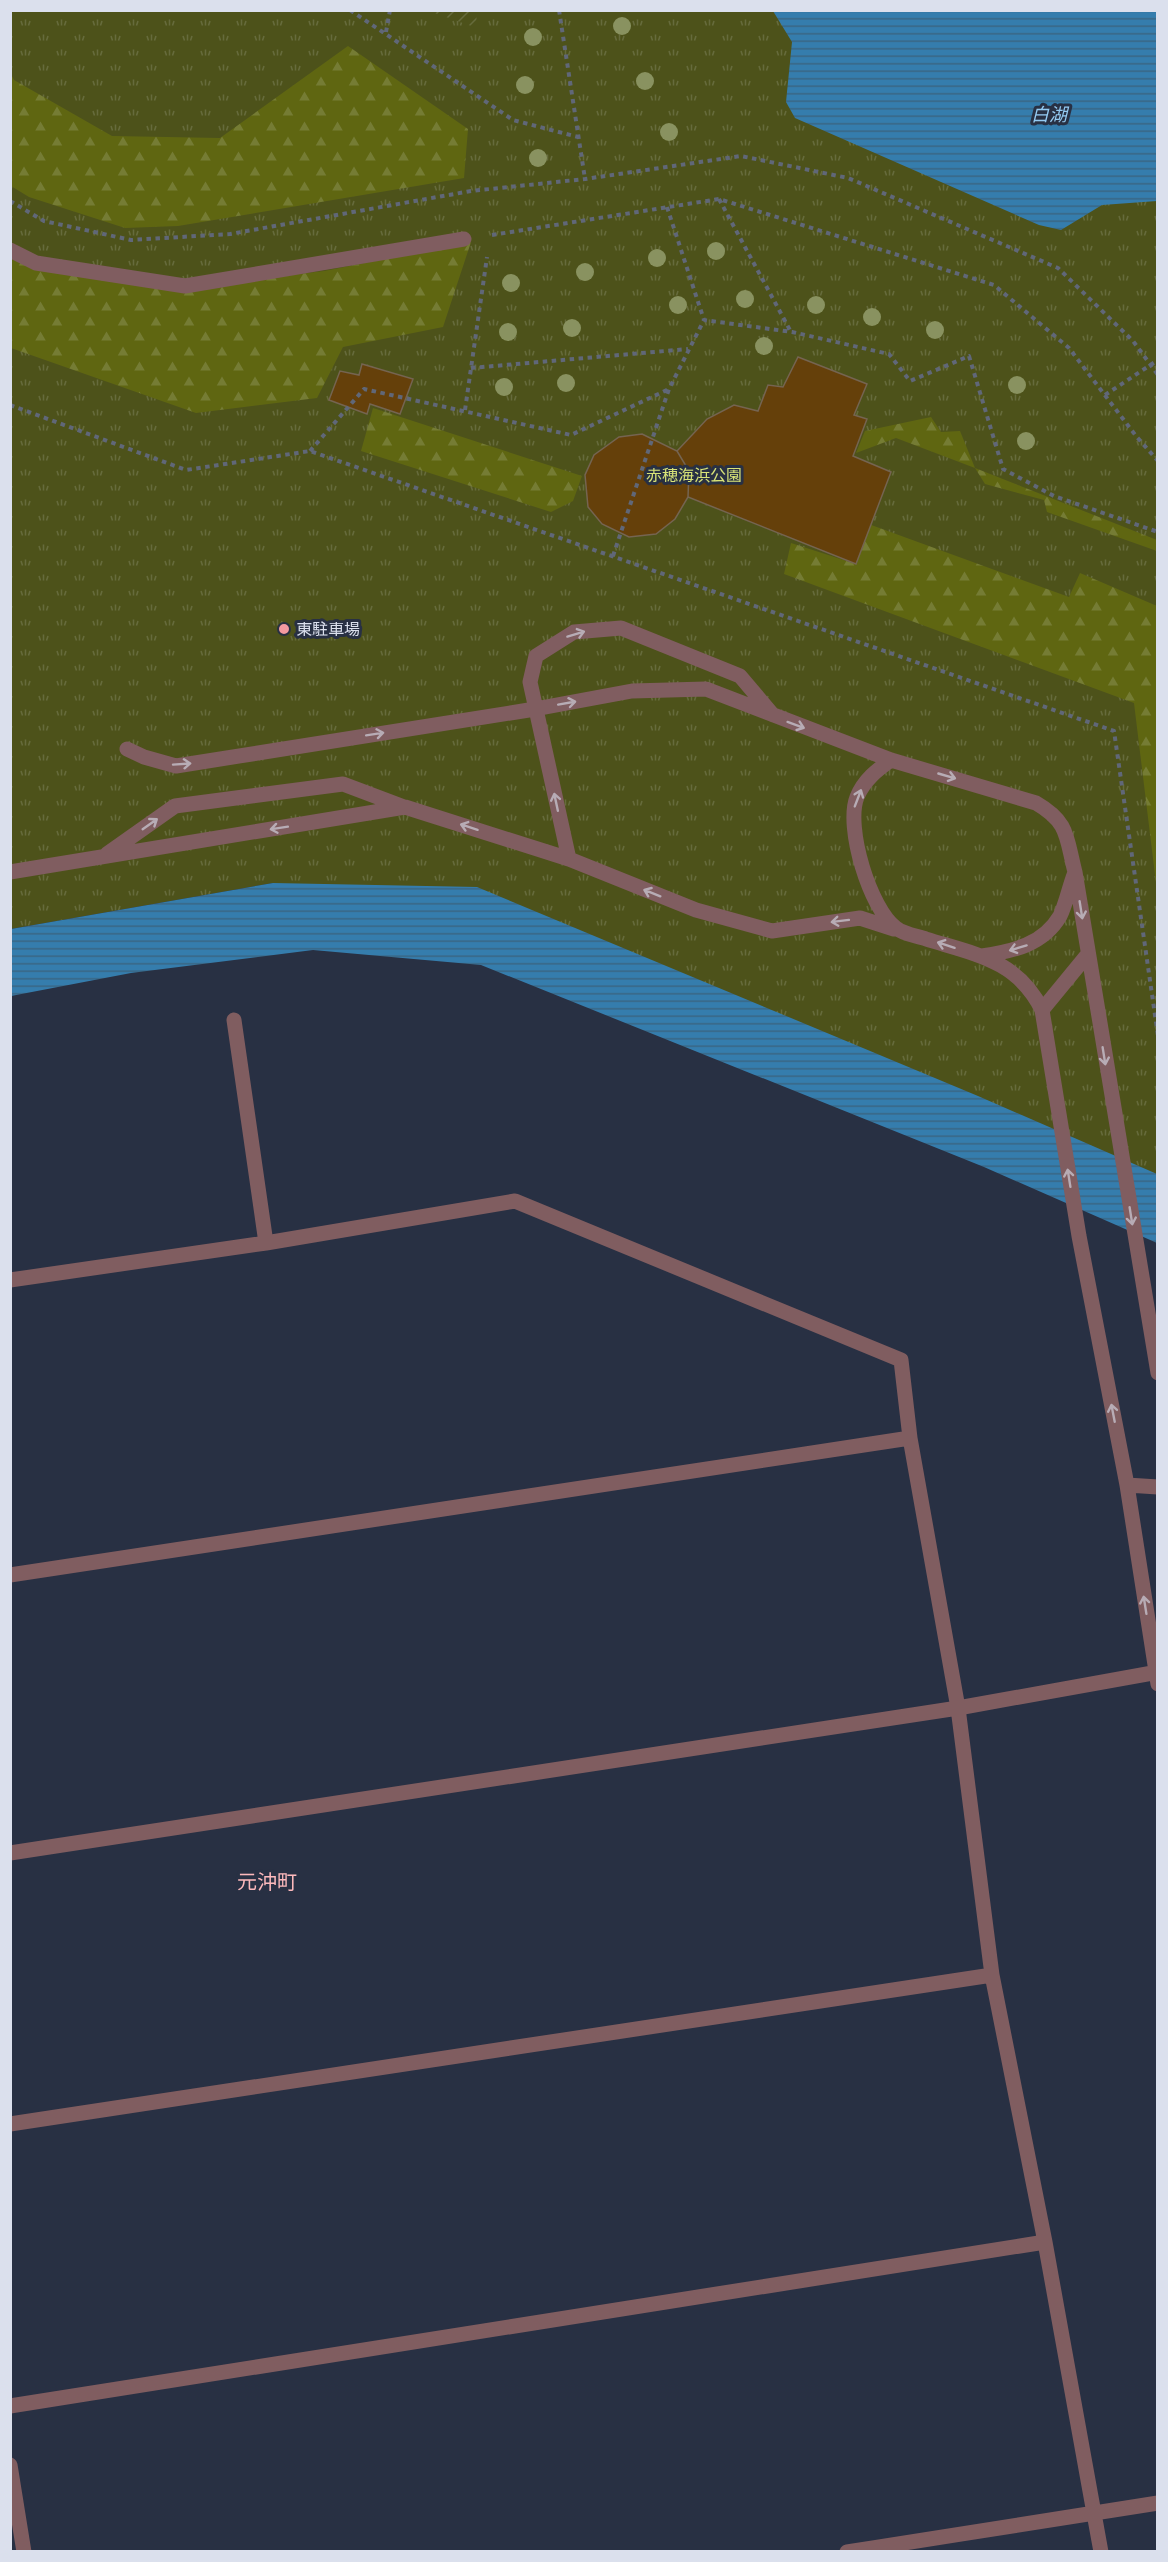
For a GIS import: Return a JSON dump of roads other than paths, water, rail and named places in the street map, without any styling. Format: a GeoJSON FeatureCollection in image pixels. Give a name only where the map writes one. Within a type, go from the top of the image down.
{"type":"FeatureCollection","features":[{"type":"Feature","properties":{"kind":"street"},"geometry":{"type":"LineString","coordinates":[[10,250],[36,263],[185,286],[464,238]]}},
{"type":"Feature","properties":{"kind":"street"},"geometry":{"type":"LineString","coordinates":[[568,859],[530,681],[536,656],[574,632],[621,628],[740,675],[775,717]]}},
{"type":"Feature","properties":{"kind":"street"},"geometry":{"type":"LineString","coordinates":[[127,749],[176,766],[535,709],[633,691],[706,688],[775,717],[891,760],[1036,802],[1053,813],[1064,825],[1074,872],[1158,1373]]}},
{"type":"Feature","properties":{"kind":"street"},"geometry":{"type":"LineString","coordinates":[[891,760],[874,773],[864,785],[856,798],[854,810],[858,848],[868,885],[883,915],[897,930]]}},
{"type":"Feature","properties":{"kind":"street"},"geometry":{"type":"LineString","coordinates":[[10,1853],[1157,1676],[1127,1485],[1079,1236],[1042,1010],[1034,993],[1025,982],[1003,965],[982,956],[860,918],[772,931],[696,910],[568,859],[405,807],[343,784],[174,806],[102,858]]}},
{"type":"Feature","properties":{"kind":"street"},"geometry":{"type":"LineString","coordinates":[[10,872],[405,807]]}},
{"type":"Feature","properties":{"kind":"street"},"geometry":{"type":"LineString","coordinates":[[982,956],[1028,946],[1049,930],[1060,915],[1074,872]]}},
{"type":"Feature","properties":{"kind":"street"},"geometry":{"type":"LineString","coordinates":[[1042,1010],[1088,954]]}},
{"type":"Feature","properties":{"kind":"street"},"geometry":{"type":"LineString","coordinates":[[234,1020],[266,1243]]}},
{"type":"Feature","properties":{"kind":"street"},"geometry":{"type":"LineString","coordinates":[[10,1280],[266,1243],[515,1201],[901,1360],[910,1438],[958,1708],[992,1976],[1045,2242],[1101,2552]]}},
{"type":"Feature","properties":{"kind":"street"},"geometry":{"type":"LineString","coordinates":[[10,1575],[910,1438]]}},
{"type":"Feature","properties":{"kind":"street"},"geometry":{"type":"LineString","coordinates":[[1127,1485],[1158,1487]]}},
{"type":"Feature","properties":{"kind":"street"},"geometry":{"type":"LineString","coordinates":[[10,2124],[992,1976]]}},
{"type":"Feature","properties":{"kind":"street"},"geometry":{"type":"LineString","coordinates":[[10,2406],[1045,2242]]}},
{"type":"Feature","properties":{"kind":"street"},"geometry":{"type":"LineString","coordinates":[[10,2465],[24,2552]]}},
{"type":"Feature","properties":{"kind":"street"},"geometry":{"type":"LineString","coordinates":[[847,2552],[1158,2503]]}},
{"type":"Feature","properties":{"kind":"water","name":"白湖"},"geometry":{"type":"Polygon","coordinates":[[[773,11],[1157,11],[1157,201],[1102,205],[1061,230],[1039,225],[795,118],[786,102],[792,42],[773,11]]]}},
{"type":"Feature","properties":{"kind":"water"},"geometry":{"type":"Polygon","coordinates":[[[273,883],[477,887],[978,1096],[1157,1174],[1157,1243],[984,1167],[481,965],[313,950],[131,973],[11,996],[11,929],[273,883]]]}},
{"type":"Feature","properties":{"kind":"place","name":"東駐車場"},"geometry":{"type":"Point","coordinates":[284,629]}},
{"type":"Feature","properties":{"kind":"district","name":"元沖町"},"geometry":{"type":"Point","coordinates":[267,1882]}},
{"type":"Feature","properties":{"kind":"park label","name":"赤穂海浜公園"},"geometry":{"type":"Point","coordinates":[694,475]}}]}
